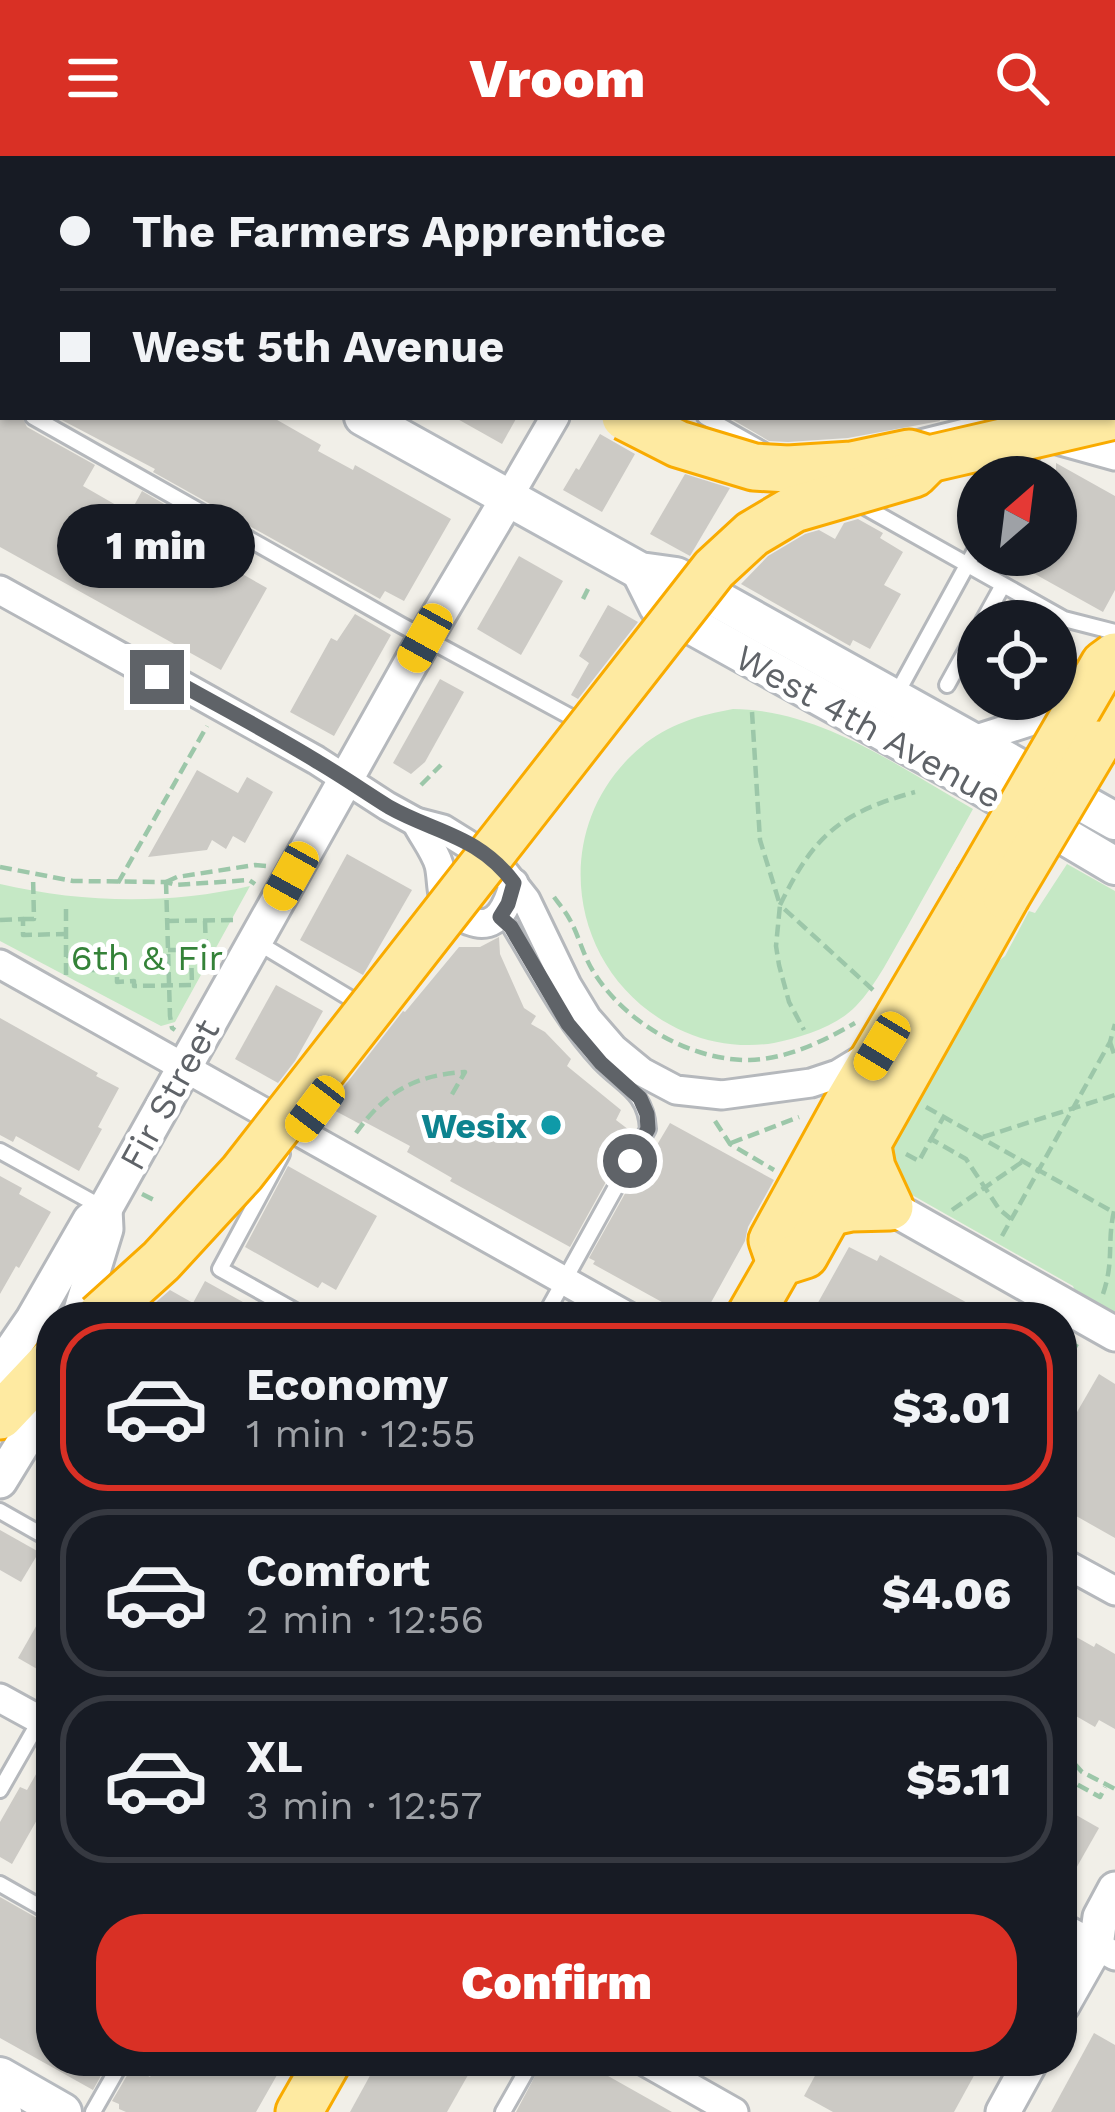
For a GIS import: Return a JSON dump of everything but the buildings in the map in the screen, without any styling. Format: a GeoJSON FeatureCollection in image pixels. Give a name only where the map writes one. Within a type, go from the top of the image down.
{"type":"FeatureCollection","features":[{"type":"Feature","properties":{"kind":"highway"},"geometry":{"type":"LineString","coordinates":[[631,420],[678,444],[754,467],[788,469],[852,465],[909,453],[929,459],[1100,420]]}},
{"type":"Feature","properties":{"kind":"highway"},"geometry":{"type":"LineString","coordinates":[[116,1302],[161,1261],[242,1173],[714,569],[752,534],[794,509],[914,474],[929,459]]}},
{"type":"Feature","properties":{"kind":"highway"},"geometry":{"type":"LineString","coordinates":[[827,1214],[890,1207],[872,1168],[885,1147],[992,889],[1104,664],[1115,656]]}},
{"type":"Feature","properties":{"kind":"highway"},"geometry":{"type":"LineString","coordinates":[[780,1263],[772,1240],[844,1108],[869,1034],[992,889],[1115,712]]}},
{"type":"Feature","properties":{"kind":"highway"},"geometry":{"type":"LineString","coordinates":[[758,1302],[780,1263],[805,1255],[827,1214],[885,1147]]}},
{"type":"Feature","properties":{"kind":"highway"},"geometry":{"type":"LineString","coordinates":[[0,1416],[17,1351]]}},
{"type":"Feature","properties":{"kind":"highway"},"geometry":{"type":"LineString","coordinates":[[299,2112],[319,2076]]}},
{"type":"Feature","properties":{"kind":"main road","name":"West 4th Avenue"},"geometry":{"type":"LineString","coordinates":[[368,420],[640,571],[676,576],[1115,820]]}},
{"type":"Feature","properties":{"kind":"main road","name":"West 4th Avenue"},"geometry":{"type":"LineString","coordinates":[[640,571],[658,607],[1115,863]]}},
{"type":"Feature","properties":{"kind":"main road"},"geometry":{"type":"LineString","coordinates":[[0,2076],[63,2112]]}},
{"type":"Feature","properties":{"kind":"street","name":"Fir Street"},"geometry":{"type":"LineString","coordinates":[[44,1302],[90,1220],[105,1209],[185,1067],[246,930],[345,780],[553,420]]}},
{"type":"Feature","properties":{"kind":"street"},"geometry":{"type":"LineString","coordinates":[[1011,420],[1043,436],[1115,456]]}},
{"type":"Feature","properties":{"kind":"street"},"geometry":{"type":"LineString","coordinates":[[0,590],[157,677],[173,680],[416,822],[443,829],[496,862],[526,900],[587,1018],[628,1061],[676,1090],[722,1095],[811,1083],[838,1074],[869,1034]]}},
{"type":"Feature","properties":{"kind":"street"},"geometry":{"type":"LineString","coordinates":[[970,741],[1070,709],[1115,670]]}},
{"type":"Feature","properties":{"kind":"street"},"geometry":{"type":"LineString","coordinates":[[416,822],[438,862],[442,893],[464,926],[500,917],[514,883]]}},
{"type":"Feature","properties":{"kind":"street"},"geometry":{"type":"LineString","coordinates":[[0,964],[293,1123],[602,1302]]}},
{"type":"Feature","properties":{"kind":"street"},"geometry":{"type":"LineString","coordinates":[[890,1207],[1059,1302]]}},
{"type":"Feature","properties":{"kind":"street","name":"Fir Street"},"geometry":{"type":"LineString","coordinates":[[84,1302],[106,1229],[105,1209]]}},
{"type":"Feature","properties":{"kind":"street","name":"Fir Street"},"geometry":{"type":"LineString","coordinates":[[17,1351],[36,1315]]}},
{"type":"Feature","properties":{"kind":"street"},"geometry":{"type":"LineString","coordinates":[[0,1481],[36,1416]]}},
{"type":"Feature","properties":{"kind":"street"},"geometry":{"type":"LineString","coordinates":[[1077,1570],[1115,1591]]}},
{"type":"Feature","properties":{"kind":"street"},"geometry":{"type":"LineString","coordinates":[[0,1698],[36,1718]]}},
{"type":"Feature","properties":{"kind":"street"},"geometry":{"type":"LineString","coordinates":[[1109,1945],[1100,1917],[1115,1889]]}},
{"type":"Feature","properties":{"kind":"street"},"geometry":{"type":"LineString","coordinates":[[1077,1933],[1109,1945]]}},
{"type":"Feature","properties":{"kind":"street"},"geometry":{"type":"LineString","coordinates":[[1077,1987],[1109,1945]]}},
{"type":"Feature","properties":{"kind":"street"},"geometry":{"type":"LineString","coordinates":[[670,2076],[734,2112]]}},
{"type":"Feature","properties":{"kind":"street"},"geometry":{"type":"LineString","coordinates":[[1003,2112],[1023,2076]]}},
{"type":"Feature","properties":{"kind":"lane"},"geometry":{"type":"LineString","coordinates":[[37,420],[603,736]]}},
{"type":"Feature","properties":{"kind":"lane"},"geometry":{"type":"LineString","coordinates":[[710,420],[957,558]]}},
{"type":"Feature","properties":{"kind":"lane"},"geometry":{"type":"LineString","coordinates":[[883,442],[907,441],[993,420]]}},
{"type":"Feature","properties":{"kind":"lane"},"geometry":{"type":"LineString","coordinates":[[1031,456],[1043,436]]}},
{"type":"Feature","properties":{"kind":"lane"},"geometry":{"type":"LineString","coordinates":[[767,452],[790,450]]}},
{"type":"Feature","properties":{"kind":"lane"},"geometry":{"type":"LineString","coordinates":[[893,699],[960,576]]}},
{"type":"Feature","properties":{"kind":"lane"},"geometry":{"type":"LineString","coordinates":[[989,576],[1027,600]]}},
{"type":"Feature","properties":{"kind":"lane"},"geometry":{"type":"LineString","coordinates":[[994,600],[1003,584]]}},
{"type":"Feature","properties":{"kind":"lane"},"geometry":{"type":"LineString","coordinates":[[1077,623],[1115,632]]}},
{"type":"Feature","properties":{"kind":"lane"},"geometry":{"type":"LineString","coordinates":[[947,686],[957,668]]}},
{"type":"Feature","properties":{"kind":"lane"},"geometry":{"type":"LineString","coordinates":[[500,917],[511,927],[568,1024],[640,1098],[647,1114],[648,1129],[552,1302]]}},
{"type":"Feature","properties":{"kind":"lane"},"geometry":{"type":"LineString","coordinates":[[246,930],[363,1005],[293,1123],[220,1269],[279,1302]]}},
{"type":"Feature","properties":{"kind":"lane"},"geometry":{"type":"LineString","coordinates":[[0,1150],[105,1209]]}},
{"type":"Feature","properties":{"kind":"lane"},"geometry":{"type":"LineString","coordinates":[[0,1511],[36,1531]]}},
{"type":"Feature","properties":{"kind":"lane"},"geometry":{"type":"LineString","coordinates":[[0,1790],[36,1736]]}},
{"type":"Feature","properties":{"kind":"lane"},"geometry":{"type":"LineString","coordinates":[[0,1884],[36,1904]]}},
{"type":"Feature","properties":{"kind":"lane"},"geometry":{"type":"LineString","coordinates":[[93,2112],[113,2076]]}},
{"type":"Feature","properties":{"kind":"lane"},"geometry":{"type":"LineString","coordinates":[[503,2112],[523,2076]]}},
{"type":"Feature","properties":{"kind":"path"},"geometry":{"type":"LineString","coordinates":[[583,599],[588,589]]}},
{"type":"Feature","properties":{"kind":"path"},"geometry":{"type":"LineString","coordinates":[[752,712],[760,839],[780,905],[779,965],[789,1002],[804,1030]]}},
{"type":"Feature","properties":{"kind":"path"},"geometry":{"type":"LineString","coordinates":[[118,883],[209,722]]}},
{"type":"Feature","properties":{"kind":"path"},"geometry":{"type":"LineString","coordinates":[[421,784],[441,766]]}},
{"type":"Feature","properties":{"kind":"path"},"geometry":{"type":"LineString","coordinates":[[780,905],[828,832],[857,812],[915,792]]}},
{"type":"Feature","properties":{"kind":"path"},"geometry":{"type":"LineString","coordinates":[[166,882],[268,866]]}},
{"type":"Feature","properties":{"kind":"path"},"geometry":{"type":"LineString","coordinates":[[0,867],[118,883],[249,880],[258,885]]}},
{"type":"Feature","properties":{"kind":"path"},"geometry":{"type":"LineString","coordinates":[[0,920],[34,920],[33,875]]}},
{"type":"Feature","properties":{"kind":"path"},"geometry":{"type":"LineString","coordinates":[[166,882],[170,1016],[176,1031]]}},
{"type":"Feature","properties":{"kind":"path"},"geometry":{"type":"LineString","coordinates":[[780,905],[882,997]]}},
{"type":"Feature","properties":{"kind":"path"},"geometry":{"type":"LineString","coordinates":[[66,909],[66,975]]}},
{"type":"Feature","properties":{"kind":"path"},"geometry":{"type":"LineString","coordinates":[[23,920],[23,934],[66,934]]}},
{"type":"Feature","properties":{"kind":"path"},"geometry":{"type":"LineString","coordinates":[[206,921],[206,950]]}},
{"type":"Feature","properties":{"kind":"path"},"geometry":{"type":"LineString","coordinates":[[167,922],[206,921],[246,930]]}},
{"type":"Feature","properties":{"kind":"path"},"geometry":{"type":"LineString","coordinates":[[572,922],[594,973],[612,996],[667,1039],[708,1054],[752,1060],[827,1039],[869,1034]]}},
{"type":"Feature","properties":{"kind":"path"},"geometry":{"type":"LineString","coordinates":[[168,950],[221,950]]}},
{"type":"Feature","properties":{"kind":"path"},"geometry":{"type":"LineString","coordinates":[[191,950],[192,985]]}},
{"type":"Feature","properties":{"kind":"path"},"geometry":{"type":"LineString","coordinates":[[66,956],[90,956],[90,970],[117,970],[117,982],[134,981],[134,986],[202,985]]}},
{"type":"Feature","properties":{"kind":"path"},"geometry":{"type":"LineString","coordinates":[[1001,1237],[1110,1042],[1115,1024]]}},
{"type":"Feature","properties":{"kind":"path"},"geometry":{"type":"LineString","coordinates":[[1110,1042],[1115,1057]]}},
{"type":"Feature","properties":{"kind":"path"},"geometry":{"type":"LineString","coordinates":[[356,1133],[380,1104],[422,1077],[465,1072],[451,1096]]}},
{"type":"Feature","properties":{"kind":"path"},"geometry":{"type":"LineString","coordinates":[[981,1138],[1115,1096]]}},
{"type":"Feature","properties":{"kind":"path"},"geometry":{"type":"LineString","coordinates":[[707,1108],[730,1144],[784,1176]]}},
{"type":"Feature","properties":{"kind":"path"},"geometry":{"type":"LineString","coordinates":[[929,1109],[1115,1210],[1113,1273],[1098,1324],[1077,1351]]}},
{"type":"Feature","properties":{"kind":"path"},"geometry":{"type":"LineString","coordinates":[[730,1144],[810,1113]]}},
{"type":"Feature","properties":{"kind":"path"},"geometry":{"type":"LineString","coordinates":[[885,1147],[919,1161],[944,1117]]}},
{"type":"Feature","properties":{"kind":"path"},"geometry":{"type":"LineString","coordinates":[[932,1139],[966,1159],[998,1209],[1011,1219]]}},
{"type":"Feature","properties":{"kind":"path"},"geometry":{"type":"LineString","coordinates":[[952,1210],[1022,1161]]}},
{"type":"Feature","properties":{"kind":"path"},"geometry":{"type":"LineString","coordinates":[[142,1194],[156,1202]]}},
{"type":"Feature","properties":{"kind":"path"},"geometry":{"type":"LineString","coordinates":[[1077,1767],[1115,1789]]}},
{"type":"Feature","properties":{"kind":"path"},"geometry":{"type":"LineString","coordinates":[[1077,1783],[1100,1797],[1106,1786]]}},
{"type":"Feature","properties":{"kind":"green space"},"geometry":{"type":"Polygon","coordinates":[[[733,709],[766,712],[828,730],[973,809],[883,969],[856,1006],[818,1030],[763,1044],[706,1039],[646,1009],[615,978],[594,941],[583,902],[581,860],[590,819],[610,781],[662,732],[733,709]]]}},
{"type":"Feature","properties":{"kind":"green space"},"geometry":{"type":"Polygon","coordinates":[[[1067,864],[1115,891],[1115,1318],[1077,1296],[1073,1286],[905,1191],[895,1183],[889,1143],[987,970],[1005,956],[1029,911],[1035,913],[1067,864]]]}},
{"type":"Feature","properties":{"kind":"green space","name":"6th & Fir"},"geometry":{"type":"Polygon","coordinates":[[[0,884],[125,899],[250,886],[175,1022],[161,1026],[0,941],[0,884]]]}},
{"type":"Feature","properties":{"kind":"place","name":"Wesix"},"geometry":{"type":"Point","coordinates":[551,1125]}},
{"type":"Feature","properties":{"kind":"route"},"geometry":{"type":"LineString","coordinates":[[157,677],[173,680],[316,760],[387,806],[416,822],[443,829],[496,862],[514,883],[500,917],[511,927],[568,1024],[640,1098],[648,1129],[630,1161]]}}]}
